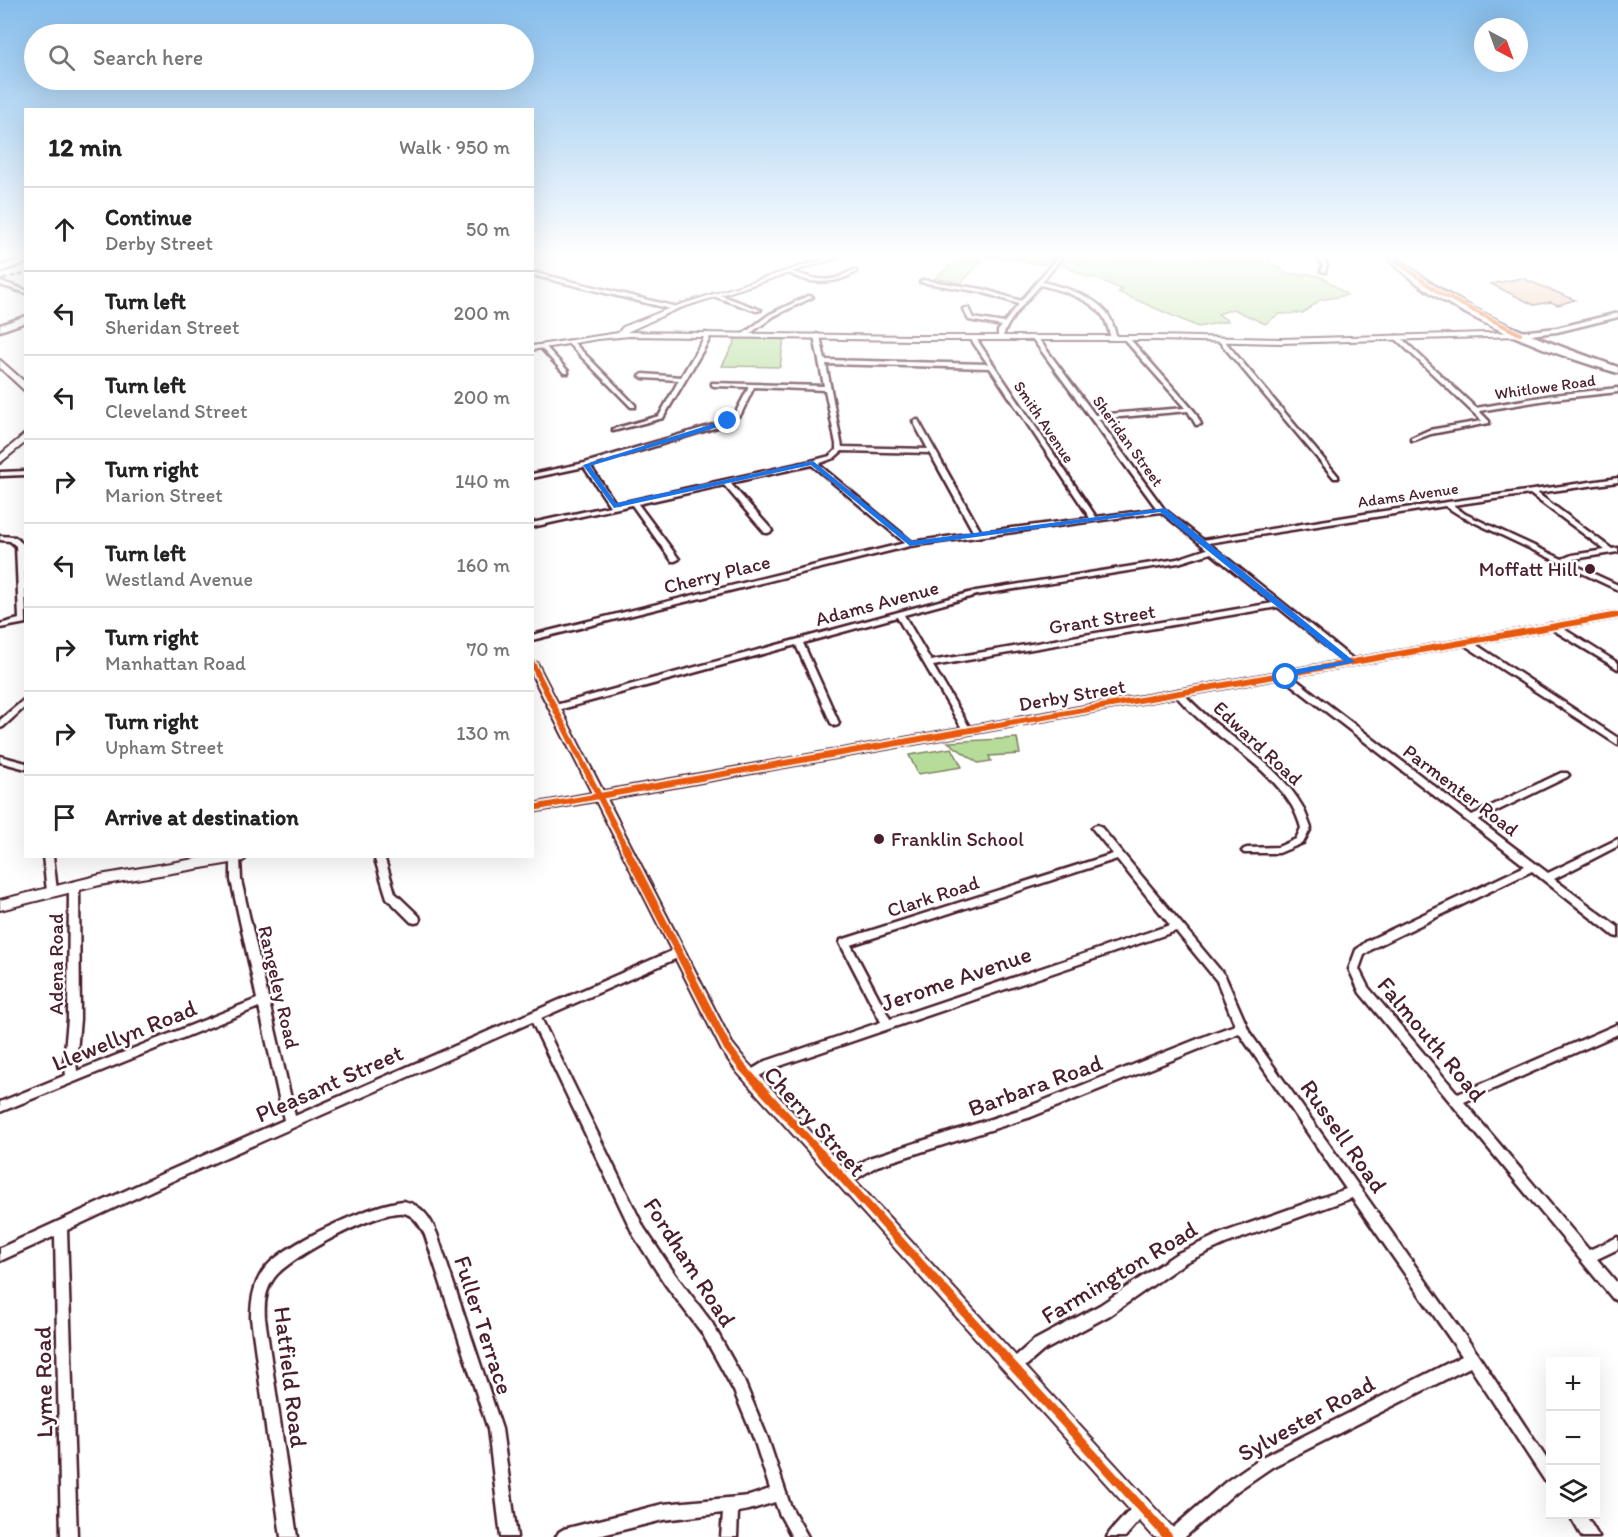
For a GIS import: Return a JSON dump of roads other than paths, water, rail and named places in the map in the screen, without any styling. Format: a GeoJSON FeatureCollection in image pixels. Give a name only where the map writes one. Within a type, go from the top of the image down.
{"type":"FeatureCollection","features":[{"type":"Feature","properties":{"kind":"main road"},"geometry":{"type":"LineString","coordinates":[[1510,329],[1618,370]]}},
{"type":"Feature","properties":{"kind":"main road"},"geometry":{"type":"LineString","coordinates":[[0,363],[24,388]]}},
{"type":"Feature","properties":{"kind":"main road"},"geometry":{"type":"LineString","coordinates":[[0,460],[24,438]]}},
{"type":"Feature","properties":{"kind":"street"},"geometry":{"type":"LineString","coordinates":[[621,334],[622,330],[626,329]]}},
{"type":"Feature","properties":{"kind":"street"},"geometry":{"type":"LineString","coordinates":[[746,334],[753,329]]}},
{"type":"Feature","properties":{"kind":"street"},"geometry":{"type":"LineString","coordinates":[[1000,338],[1003,329]]}},
{"type":"Feature","properties":{"kind":"street"},"geometry":{"type":"LineString","coordinates":[[1110,329],[1114,338]]}},
{"type":"Feature","properties":{"kind":"street"},"geometry":{"type":"LineString","coordinates":[[534,348],[621,334],[1286,341],[1520,334],[1561,329]]}},
{"type":"Feature","properties":{"kind":"street"},"geometry":{"type":"LineString","coordinates":[[615,430],[661,417],[706,340],[707,334]]}},
{"type":"Feature","properties":{"kind":"street"},"geometry":{"type":"LineString","coordinates":[[817,336],[839,449]]}},
{"type":"Feature","properties":{"kind":"street"},"geometry":{"type":"LineString","coordinates":[[1397,337],[1487,420],[1486,423],[1429,432],[1413,440]]}},
{"type":"Feature","properties":{"kind":"street","name":"Smith Avenue"},"geometry":{"type":"LineString","coordinates":[[973,338],[1094,519]]}},
{"type":"Feature","properties":{"kind":"street","name":"Sheridan Street"},"geometry":{"type":"LineString","coordinates":[[1035,338],[1162,510],[1351,662]]}},
{"type":"Feature","properties":{"kind":"street"},"geometry":{"type":"LineString","coordinates":[[1126,338],[1189,409],[1198,424]]}},
{"type":"Feature","properties":{"kind":"street"},"geometry":{"type":"LineString","coordinates":[[1221,340],[1336,477]]}},
{"type":"Feature","properties":{"kind":"street"},"geometry":{"type":"LineString","coordinates":[[570,342],[633,406]]}},
{"type":"Feature","properties":{"kind":"street"},"geometry":{"type":"LineString","coordinates":[[534,343],[543,346],[566,372]]}},
{"type":"Feature","properties":{"kind":"street"},"geometry":{"type":"LineString","coordinates":[[822,362],[990,366]]}},
{"type":"Feature","properties":{"kind":"street"},"geometry":{"type":"LineString","coordinates":[[643,376],[684,379]]}},
{"type":"Feature","properties":{"kind":"street"},"geometry":{"type":"LineString","coordinates":[[714,384],[827,388]]}},
{"type":"Feature","properties":{"kind":"street"},"geometry":{"type":"LineString","coordinates":[[534,476],[586,465],[725,423],[739,413],[752,386]]}},
{"type":"Feature","properties":{"kind":"street","name":"Whitlowe Road"},"geometry":{"type":"LineString","coordinates":[[1476,410],[1552,397],[1618,390]]}},
{"type":"Feature","properties":{"kind":"street"},"geometry":{"type":"LineString","coordinates":[[1094,417],[1189,409]]}},
{"type":"Feature","properties":{"kind":"street"},"geometry":{"type":"LineString","coordinates":[[916,421],[979,534]]}},
{"type":"Feature","properties":{"kind":"street"},"geometry":{"type":"LineString","coordinates":[[839,449],[931,451]]}},
{"type":"Feature","properties":{"kind":"street"},"geometry":{"type":"LineString","coordinates":[[534,525],[813,463],[832,457],[839,449]]}},
{"type":"Feature","properties":{"kind":"street"},"geometry":{"type":"LineString","coordinates":[[813,463],[910,544]]}},
{"type":"Feature","properties":{"kind":"street"},"geometry":{"type":"LineString","coordinates":[[586,465],[614,506]]}},
{"type":"Feature","properties":{"kind":"street"},"geometry":{"type":"LineString","coordinates":[[0,474],[24,473]]}},
{"type":"Feature","properties":{"kind":"street","name":"Adams Avenue"},"geometry":{"type":"LineString","coordinates":[[1202,542],[1618,480]]}},
{"type":"Feature","properties":{"kind":"street"},"geometry":{"type":"LineString","coordinates":[[725,482],[768,531]]}},
{"type":"Feature","properties":{"kind":"street"},"geometry":{"type":"LineString","coordinates":[[1531,492],[1615,550]]}},
{"type":"Feature","properties":{"kind":"street"},"geometry":{"type":"LineString","coordinates":[[633,502],[675,559]]}},
{"type":"Feature","properties":{"kind":"street"},"geometry":{"type":"LineString","coordinates":[[1446,504],[1618,588]]}},
{"type":"Feature","properties":{"kind":"street","name":"Cherry Place"},"geometry":{"type":"LineString","coordinates":[[534,638],[910,544],[1162,510]]}},
{"type":"Feature","properties":{"kind":"street"},"geometry":{"type":"LineString","coordinates":[[0,538],[12,538],[20,545],[24,620],[0,626]]}},
{"type":"Feature","properties":{"kind":"street","name":"Adams Avenue"},"geometry":{"type":"LineString","coordinates":[[555,708],[982,592],[1178,561],[1212,550]]}},
{"type":"Feature","properties":{"kind":"street"},"geometry":{"type":"LineString","coordinates":[[1562,562],[1572,557],[1615,550]]}},
{"type":"Feature","properties":{"kind":"street","name":"Grant Street"},"geometry":{"type":"LineString","coordinates":[[929,664],[1280,604]]}},
{"type":"Feature","properties":{"kind":"street"},"geometry":{"type":"LineString","coordinates":[[899,614],[967,730]]}},
{"type":"Feature","properties":{"kind":"street","name":"Derby Street"},"geometry":{"type":"LineString","coordinates":[[534,808],[1618,615]]}},
{"type":"Feature","properties":{"kind":"street"},"geometry":{"type":"LineString","coordinates":[[1553,626],[1618,667]]}},
{"type":"Feature","properties":{"kind":"street"},"geometry":{"type":"LineString","coordinates":[[798,641],[835,723]]}},
{"type":"Feature","properties":{"kind":"street"},"geometry":{"type":"LineString","coordinates":[[1466,642],[1618,742]]}},
{"type":"Feature","properties":{"kind":"street","name":"Cherry Street"},"geometry":{"type":"LineString","coordinates":[[534,667],[727,1047],[750,1076],[1168,1537]]}},
{"type":"Feature","properties":{"kind":"street","name":"Parmenter Road"},"geometry":{"type":"LineString","coordinates":[[1283,674],[1618,933]]}},
{"type":"Feature","properties":{"kind":"street","name":"Edward Road"},"geometry":{"type":"LineString","coordinates":[[1178,693],[1283,785],[1302,815],[1306,828],[1300,841],[1279,850],[1247,852]]}},
{"type":"Feature","properties":{"kind":"street"},"geometry":{"type":"LineString","coordinates":[[0,725],[24,703]]}},
{"type":"Feature","properties":{"kind":"street"},"geometry":{"type":"LineString","coordinates":[[0,752],[4,760],[24,765]]}},
{"type":"Feature","properties":{"kind":"street"},"geometry":{"type":"LineString","coordinates":[[1470,820],[1564,775]]}},
{"type":"Feature","properties":{"kind":"street","name":"Russell Road"},"geometry":{"type":"LineString","coordinates":[[1097,828],[1224,984],[1241,1028],[1472,1358],[1546,1469]]}},
{"type":"Feature","properties":{"kind":"street"},"geometry":{"type":"LineString","coordinates":[[1547,878],[1618,842]]}},
{"type":"Feature","properties":{"kind":"street","name":"Clark Road"},"geometry":{"type":"LineString","coordinates":[[887,1023],[845,943],[1120,855]]}},
{"type":"Feature","properties":{"kind":"street","name":"Adena Road"},"geometry":{"type":"LineString","coordinates":[[48,858],[52,891]]}},
{"type":"Feature","properties":{"kind":"street"},"geometry":{"type":"LineString","coordinates":[[0,905],[52,891],[192,861],[227,858]]}},
{"type":"Feature","properties":{"kind":"street","name":"Rangeley Road"},"geometry":{"type":"LineString","coordinates":[[239,858],[236,880],[291,1123]]}},
{"type":"Feature","properties":{"kind":"street"},"geometry":{"type":"LineString","coordinates":[[380,858],[391,895],[415,919]]}},
{"type":"Feature","properties":{"kind":"street","name":"Falmouth Road"},"geometry":{"type":"LineString","coordinates":[[1532,867],[1371,944],[1360,953],[1354,964],[1355,976],[1455,1100],[1618,1294]]}},
{"type":"Feature","properties":{"kind":"street","name":"Adena Road"},"geometry":{"type":"LineString","coordinates":[[72,1078],[70,1062],[74,1019],[74,886]]}},
{"type":"Feature","properties":{"kind":"street","name":"Jerome Avenue"},"geometry":{"type":"LineString","coordinates":[[750,1076],[771,1064],[887,1023],[1178,926]]}},
{"type":"Feature","properties":{"kind":"street","name":"Pleasant Street"},"geometry":{"type":"LineString","coordinates":[[0,1255],[291,1123],[678,953]]}},
{"type":"Feature","properties":{"kind":"street","name":"Llewellyn Road"},"geometry":{"type":"LineString","coordinates":[[0,1107],[263,1001]]}},
{"type":"Feature","properties":{"kind":"street","name":"Fordham Road"},"geometry":{"type":"LineString","coordinates":[[534,1015],[639,1232],[670,1279],[707,1328],[735,1378],[761,1439],[788,1517],[800,1537]]}},
{"type":"Feature","properties":{"kind":"street","name":"Barbara Road"},"geometry":{"type":"LineString","coordinates":[[844,1180],[873,1162],[1027,1113],[1241,1028]]}},
{"type":"Feature","properties":{"kind":"street"},"geometry":{"type":"LineString","coordinates":[[1455,1100],[1618,1029]]}},
{"type":"Feature","properties":{"kind":"street","name":"Farmington Road"},"geometry":{"type":"LineString","coordinates":[[1014,1367],[1038,1346],[1106,1310],[1181,1258],[1222,1239],[1355,1191]]}},
{"type":"Feature","properties":{"kind":"street","name":"Fuller Terrace"},"geometry":{"type":"LineString","coordinates":[[340,1230],[380,1210],[399,1206],[413,1210],[426,1224],[492,1420],[500,1455],[509,1537]]}},
{"type":"Feature","properties":{"kind":"street","name":"Lyme Road"},"geometry":{"type":"LineString","coordinates":[[61,1227],[69,1537]]}},
{"type":"Feature","properties":{"kind":"street","name":"Hatfield Road"},"geometry":{"type":"LineString","coordinates":[[289,1537],[258,1318],[258,1299],[263,1283],[281,1262],[340,1230]]}},
{"type":"Feature","properties":{"kind":"street"},"geometry":{"type":"LineString","coordinates":[[1587,1257],[1618,1243]]}},
{"type":"Feature","properties":{"kind":"street","name":"Sylvester Road"},"geometry":{"type":"LineString","coordinates":[[1173,1537],[1224,1492],[1259,1467],[1368,1409],[1472,1358]]}},
{"type":"Feature","properties":{"kind":"street"},"geometry":{"type":"LineString","coordinates":[[564,1537],[663,1512],[748,1503],[779,1492]]}},
{"type":"Feature","properties":{"kind":"street"},"geometry":{"type":"LineString","coordinates":[[729,1537],[731,1505]]}},
{"type":"Feature","properties":{"kind":"street"},"geometry":{"type":"LineString","coordinates":[[1115,1537],[1142,1508]]}},
{"type":"Feature","properties":{"kind":"street"},"geometry":{"type":"LineString","coordinates":[[1579,1519],[1591,1537]]}},
{"type":"Feature","properties":{"kind":"place","name":"Moffatt Hill"},"geometry":{"type":"Point","coordinates":[1590,569]}},
{"type":"Feature","properties":{"kind":"place","name":"Franklin School"},"geometry":{"type":"Point","coordinates":[879,839]}}]}
